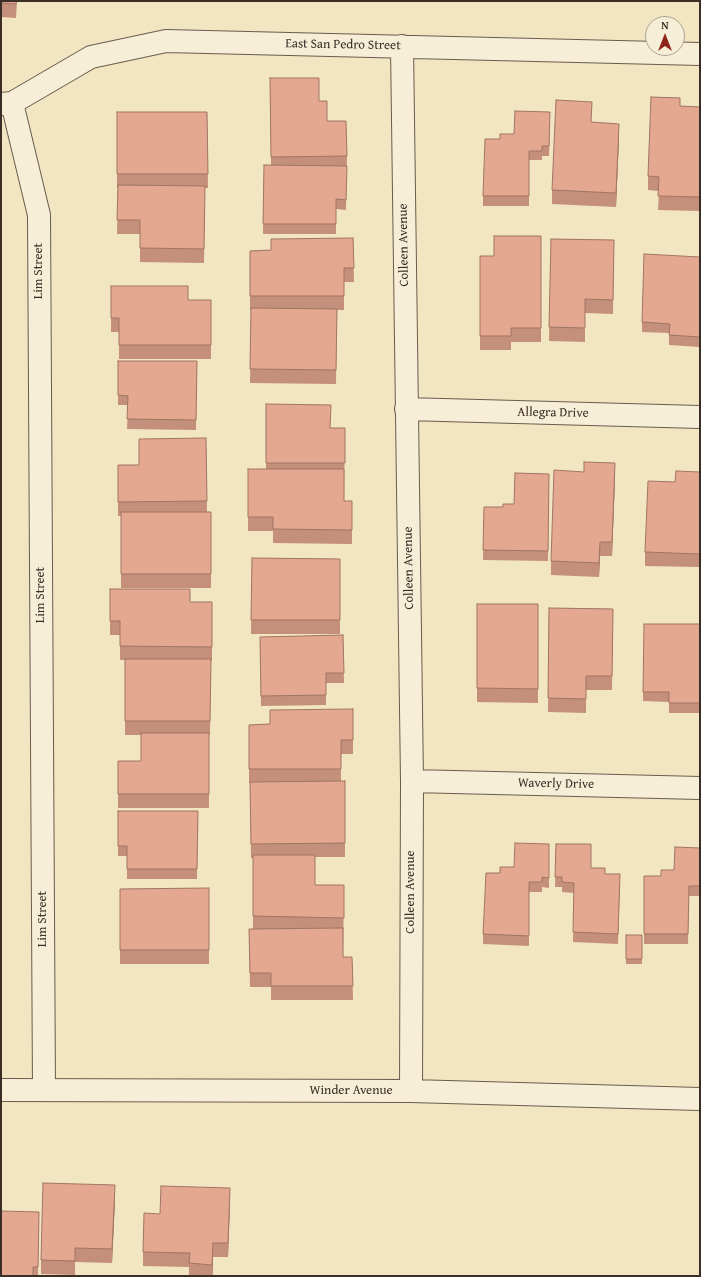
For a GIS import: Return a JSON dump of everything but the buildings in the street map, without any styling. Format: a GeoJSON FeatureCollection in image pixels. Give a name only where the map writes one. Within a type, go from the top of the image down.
{"type":"FeatureCollection","features":[{"type":"Feature","properties":{"kind":"street","name":"East San Pedro Street"},"geometry":{"type":"LineString","coordinates":[[6,104],[91,57],[166,41],[700,54]]}},
{"type":"Feature","properties":{"kind":"street","name":"Colleen Avenue"},"geometry":{"type":"LineString","coordinates":[[402,46],[412,781],[411,1091]]}},
{"type":"Feature","properties":{"kind":"street","name":"Lim Street"},"geometry":{"type":"LineString","coordinates":[[6,104],[39,215],[44,1090]]}},
{"type":"Feature","properties":{"kind":"street","name":"Allegra Drive"},"geometry":{"type":"LineString","coordinates":[[406,409],[700,417]]}},
{"type":"Feature","properties":{"kind":"street","name":"Waverly Drive"},"geometry":{"type":"LineString","coordinates":[[412,781],[700,788]]}},
{"type":"Feature","properties":{"kind":"street","name":"Winder Avenue"},"geometry":{"type":"LineString","coordinates":[[1,1090],[411,1091],[700,1099]]}}]}
